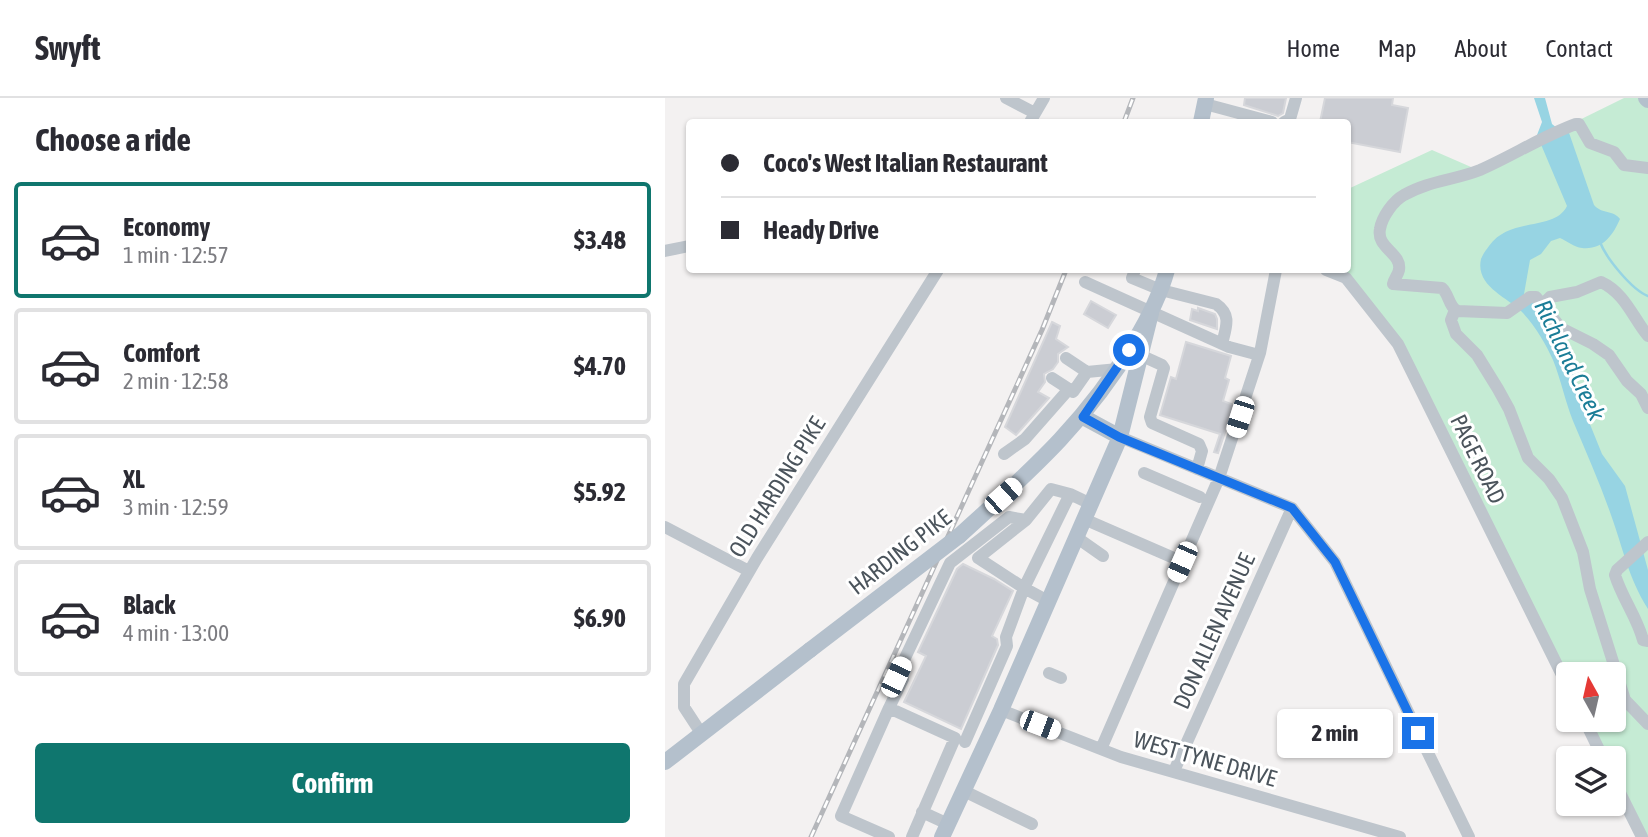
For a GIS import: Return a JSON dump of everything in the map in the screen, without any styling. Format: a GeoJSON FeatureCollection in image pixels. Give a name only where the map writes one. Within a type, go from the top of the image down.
{"type":"FeatureCollection","features":[{"type":"Feature","properties":{"kind":"main road"},"geometry":{"type":"LineString","coordinates":[[1202,119],[1206,101]]}},
{"type":"Feature","properties":{"kind":"main road","name":"HARDING PIKE"},"geometry":{"type":"LineString","coordinates":[[665,762],[959,536],[1045,459],[1083,417],[1118,369],[1151,313],[1166,273]]}},
{"type":"Feature","properties":{"kind":"main road"},"geometry":{"type":"LineString","coordinates":[[945,831],[1001,710],[1119,437],[1151,313]]}},
{"type":"Feature","properties":{"kind":"main road"},"geometry":{"type":"LineString","coordinates":[[1083,417],[1119,437]]}},
{"type":"Feature","properties":{"kind":"street"},"geometry":{"type":"LineString","coordinates":[[1006,98],[1033,118],[1044,98]]}},
{"type":"Feature","properties":{"kind":"street"},"geometry":{"type":"LineString","coordinates":[[1233,112],[1236,98]]}},
{"type":"Feature","properties":{"kind":"street"},"geometry":{"type":"LineString","coordinates":[[1290,119],[1296,98]]}},
{"type":"Feature","properties":{"kind":"street"},"geometry":{"type":"LineString","coordinates":[[1206,101],[1260,119]]}},
{"type":"Feature","properties":{"kind":"street"},"geometry":{"type":"LineString","coordinates":[[1455,310],[1442,288],[1393,284],[1399,267],[1380,241],[1379,234],[1382,221],[1392,205],[1404,194],[1434,182],[1481,170],[1579,124],[1590,143],[1614,152],[1624,165],[1648,168]]}},
{"type":"Feature","properties":{"kind":"street"},"geometry":{"type":"LineString","coordinates":[[665,251],[686,247]]}},
{"type":"Feature","properties":{"kind":"street","name":"OLD HARDING PIKE"},"geometry":{"type":"LineString","coordinates":[[701,733],[684,707],[684,684],[749,571],[936,273]]}},
{"type":"Feature","properties":{"kind":"street"},"geometry":{"type":"LineString","coordinates":[[1134,273],[1132,278],[1161,290],[1216,304],[1222,308],[1228,320],[1221,344]]}},
{"type":"Feature","properties":{"kind":"street"},"geometry":{"type":"LineString","coordinates":[[1101,749],[1219,478],[1259,355],[1275,273]]}},
{"type":"Feature","properties":{"kind":"street","name":"PAGE ROAD"},"geometry":{"type":"LineString","coordinates":[[1334,273],[1346,278],[1398,344],[1556,663]]}},
{"type":"Feature","properties":{"kind":"street"},"geometry":{"type":"LineString","coordinates":[[1085,282],[1221,344],[1259,355]]}},
{"type":"Feature","properties":{"kind":"street"},"geometry":{"type":"LineString","coordinates":[[1544,306],[1550,297],[1572,294],[1601,282],[1627,304],[1648,336]]}},
{"type":"Feature","properties":{"kind":"street"},"geometry":{"type":"LineString","coordinates":[[1455,310],[1504,313],[1529,298],[1537,297],[1560,328],[1609,355],[1627,381],[1641,394],[1648,408]]}},
{"type":"Feature","properties":{"kind":"street"},"geometry":{"type":"LineString","coordinates":[[1455,310],[1450,317],[1456,334],[1481,360],[1509,409],[1525,453],[1562,498],[1583,552],[1590,589],[1625,700],[1648,724]]}},
{"type":"Feature","properties":{"kind":"street"},"geometry":{"type":"LineString","coordinates":[[1140,355],[1164,368],[1150,417],[1152,423],[1199,444],[1202,451],[1197,469]]}},
{"type":"Feature","properties":{"kind":"street"},"geometry":{"type":"LineString","coordinates":[[1066,358],[1100,395]]}},
{"type":"Feature","properties":{"kind":"street"},"geometry":{"type":"LineString","coordinates":[[1052,378],[1073,391],[1084,377],[1118,369]]}},
{"type":"Feature","properties":{"kind":"street"},"geometry":{"type":"LineString","coordinates":[[1004,454],[1025,439],[1069,389]]}},
{"type":"Feature","properties":{"kind":"street"},"geometry":{"type":"LineString","coordinates":[[1119,437],[1292,508],[1335,562],[1469,837]]}},
{"type":"Feature","properties":{"kind":"street"},"geometry":{"type":"LineString","coordinates":[[1175,486],[1184,463]]}},
{"type":"Feature","properties":{"kind":"street"},"geometry":{"type":"LineString","coordinates":[[1144,473],[1200,497]]}},
{"type":"Feature","properties":{"kind":"street"},"geometry":{"type":"LineString","coordinates":[[1048,601],[978,558],[1026,520],[1051,489],[1070,494],[1087,512],[1182,562]]}},
{"type":"Feature","properties":{"kind":"street"},"geometry":{"type":"LineString","coordinates":[[912,837],[922,812],[1007,646],[1006,637],[1024,588],[1070,494]]}},
{"type":"Feature","properties":{"kind":"street","name":"DON ALLEN AVENUE"},"geometry":{"type":"LineString","coordinates":[[1174,771],[1292,508]]}},
{"type":"Feature","properties":{"kind":"street"},"geometry":{"type":"LineString","coordinates":[[889,837],[841,816],[903,679],[896,677],[950,563],[1009,517],[1026,520]]}},
{"type":"Feature","properties":{"kind":"street"},"geometry":{"type":"LineString","coordinates":[[665,527],[749,571]]}},
{"type":"Feature","properties":{"kind":"street"},"geometry":{"type":"LineString","coordinates":[[1076,537],[1103,556]]}},
{"type":"Feature","properties":{"kind":"street"},"geometry":{"type":"LineString","coordinates":[[1646,543],[1620,567],[1615,573],[1615,579],[1630,612],[1638,622],[1643,640],[1648,641]]}},
{"type":"Feature","properties":{"kind":"street"},"geometry":{"type":"LineString","coordinates":[[1648,622],[1645,626],[1648,634]]}},
{"type":"Feature","properties":{"kind":"street"},"geometry":{"type":"LineString","coordinates":[[889,708],[983,750]]}},
{"type":"Feature","properties":{"kind":"street","name":"WEST TYNE DRIVE"},"geometry":{"type":"LineString","coordinates":[[1001,710],[1101,749],[1401,837]]}},
{"type":"Feature","properties":{"kind":"street"},"geometry":{"type":"LineString","coordinates":[[964,791],[1032,824]]}},
{"type":"Feature","properties":{"kind":"street"},"geometry":{"type":"LineString","coordinates":[[1626,805],[1642,837]]}},
{"type":"Feature","properties":{"kind":"street"},"geometry":{"type":"LineString","coordinates":[[922,812],[945,831]]}},
{"type":"Feature","properties":{"kind":"green space"},"geometry":{"type":"Polygon","coordinates":[[[1624,98],[1648,98],[1648,837],[1626,799],[1626,746],[1597,746],[1590,732],[1626,732],[1626,662],[1562,662],[1398,344],[1334,273],[1351,273],[1351,188],[1432,150],[1478,170],[1624,98]]]}},
{"type":"Feature","properties":{"kind":"water"},"geometry":{"type":"Polygon","coordinates":[[[1534,98],[1545,98],[1552,124],[1557,128],[1567,127],[1594,205],[1620,219],[1610,236],[1596,247],[1579,247],[1560,238],[1551,241],[1541,254],[1530,260],[1524,294],[1531,299],[1554,332],[1574,372],[1585,412],[1602,454],[1625,486],[1648,570],[1648,609],[1631,574],[1550,354],[1531,322],[1487,284],[1480,268],[1483,255],[1498,237],[1519,227],[1552,219],[1561,214],[1567,206],[1537,135],[1542,122],[1534,98]]]}},
{"type":"Feature","properties":{"kind":"building"},"geometry":{"type":"Polygon","coordinates":[[[1245,98],[1286,98],[1283,113],[1278,116],[1244,105],[1245,98]]]}},
{"type":"Feature","properties":{"kind":"building"},"geometry":{"type":"Polygon","coordinates":[[[1325,98],[1393,98],[1392,105],[1408,108],[1400,152],[1351,143],[1351,119],[1321,119],[1325,98]]]}},
{"type":"Feature","properties":{"kind":"building"},"geometry":{"type":"Polygon","coordinates":[[[1091,301],[1116,315],[1108,328],[1084,314],[1091,301]]]}},
{"type":"Feature","properties":{"kind":"building"},"geometry":{"type":"Polygon","coordinates":[[[1198,308],[1215,314],[1217,329],[1190,320],[1192,309],[1198,311],[1198,308]]]}},
{"type":"Feature","properties":{"kind":"building"},"geometry":{"type":"Polygon","coordinates":[[[1052,322],[1060,326],[1056,339],[1068,347],[1058,354],[1058,362],[1053,369],[1044,374],[1045,382],[1038,392],[1049,398],[1016,435],[1005,427],[1052,322]]]}},
{"type":"Feature","properties":{"kind":"building"},"geometry":{"type":"Polygon","coordinates":[[[1186,342],[1231,356],[1225,378],[1229,380],[1223,401],[1234,405],[1218,453],[1214,452],[1220,434],[1160,415],[1171,377],[1176,379],[1186,342]]]}},
{"type":"Feature","properties":{"kind":"building"},"geometry":{"type":"Polygon","coordinates":[[[963,564],[1013,591],[992,636],[997,639],[998,645],[961,729],[904,702],[926,656],[918,652],[957,569],[963,564]]]}},
{"type":"Feature","properties":{"kind":"waterway"},"geometry":{"type":"LineString","coordinates":[[1600,242],[1620,273],[1648,296]]}},
{"type":"Feature","properties":{"kind":"railway"},"geometry":{"type":"LineString","coordinates":[[1125,119],[1133,98]]}},
{"type":"Feature","properties":{"kind":"railway"},"geometry":{"type":"LineString","coordinates":[[811,837],[1042,330],[1065,273]]}},
{"type":"Feature","properties":{"kind":"route"},"geometry":{"type":"LineString","coordinates":[[1129,350],[1083,417],[1119,437],[1292,508],[1335,562],[1418,733]]}},
{"type":"Feature","properties":{"kind":"water label","name":"Richland Creek"},"geometry":{"type":"Point","coordinates":[1570,360]}}]}
